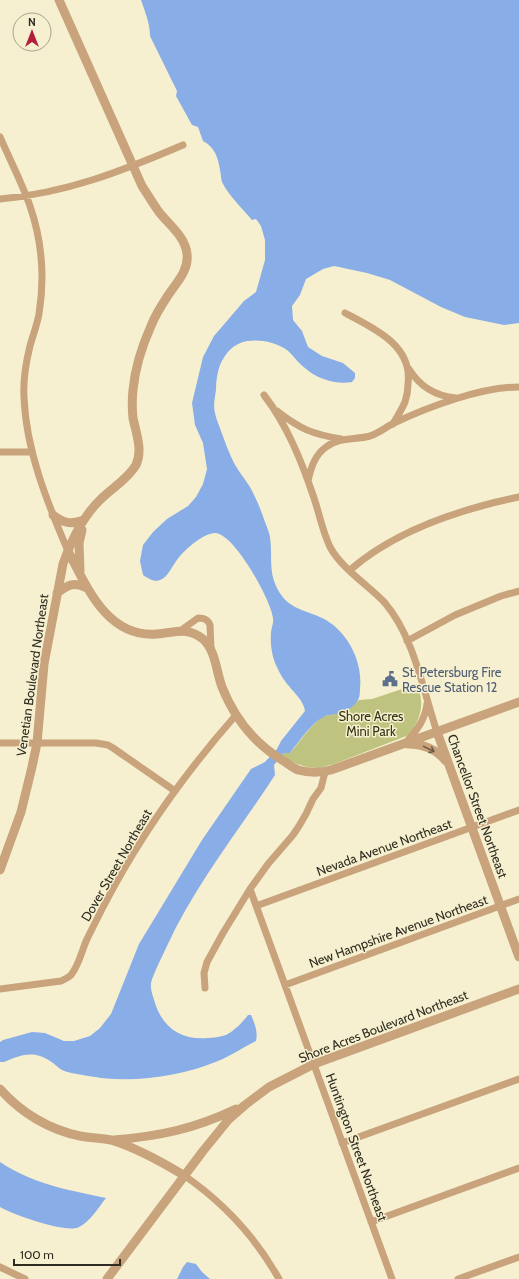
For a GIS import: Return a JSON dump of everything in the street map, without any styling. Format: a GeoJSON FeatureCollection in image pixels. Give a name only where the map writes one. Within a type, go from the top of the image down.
{"type":"FeatureCollection","features":[{"type":"Feature","properties":{"kind":"street","name":"Venetian Boulevard Northeast"},"geometry":{"type":"LineString","coordinates":[[0,870],[22,812],[28,791],[37,743],[44,664],[63,564],[68,550],[84,520],[99,500],[130,473],[137,462],[139,456],[139,444],[132,400],[134,378],[138,360],[151,326],[164,302],[185,270],[187,261],[186,251],[182,239],[159,212],[142,186],[59,0]]}},
{"type":"Feature","properties":{"kind":"street"},"geometry":{"type":"LineString","coordinates":[[0,137],[26,196],[34,218],[40,247],[42,276],[38,316],[27,359],[24,381],[25,412],[32,452],[53,515],[87,588],[110,619],[122,627],[132,631],[149,634],[180,631],[193,633],[205,641],[211,649]]}},
{"type":"Feature","properties":{"kind":"street"},"geometry":{"type":"LineString","coordinates":[[0,199],[63,189],[104,177],[183,145]]}},
{"type":"Feature","properties":{"kind":"street"},"geometry":{"type":"LineString","coordinates":[[345,313],[386,336],[398,348],[408,367],[420,384],[428,390],[446,397],[459,399]]}},
{"type":"Feature","properties":{"kind":"street"},"geometry":{"type":"LineString","coordinates":[[393,424],[405,401],[409,377],[408,367]]}},
{"type":"Feature","properties":{"kind":"street"},"geometry":{"type":"LineString","coordinates":[[308,481],[313,463],[321,451],[328,446],[343,440],[363,438],[372,435],[421,412],[477,393],[494,389],[519,387]]}},
{"type":"Feature","properties":{"kind":"street"},"geometry":{"type":"LineString","coordinates":[[264,395],[275,410],[293,445],[308,481],[322,527],[331,548],[339,559],[385,604],[398,622],[418,670],[436,732]]}},
{"type":"Feature","properties":{"kind":"street"},"geometry":{"type":"LineString","coordinates":[[275,410],[308,431],[343,440]]}},
{"type":"Feature","properties":{"kind":"street"},"geometry":{"type":"LineString","coordinates":[[0,452],[32,452]]}},
{"type":"Feature","properties":{"kind":"street"},"geometry":{"type":"LineString","coordinates":[[350,570],[360,561],[391,542],[431,523],[474,508],[519,497]]}},
{"type":"Feature","properties":{"kind":"street"},"geometry":{"type":"LineString","coordinates":[[53,515],[66,523],[74,524],[84,520]]}},
{"type":"Feature","properties":{"kind":"street"},"geometry":{"type":"LineString","coordinates":[[81,575],[79,543],[84,520]]}},
{"type":"Feature","properties":{"kind":"street"},"geometry":{"type":"LineString","coordinates":[[57,593],[70,584],[81,584],[87,588]]}},
{"type":"Feature","properties":{"kind":"street"},"geometry":{"type":"LineString","coordinates":[[407,641],[455,615],[501,596],[519,591]]}},
{"type":"Feature","properties":{"kind":"street"},"geometry":{"type":"LineString","coordinates":[[180,631],[198,618],[206,619],[209,622],[211,629],[211,649],[222,686],[236,715],[249,732],[268,751],[297,769],[325,772],[519,702]]}},
{"type":"Feature","properties":{"kind":"street"},"geometry":{"type":"LineString","coordinates":[[405,744],[421,724],[426,711],[427,702]]}},
{"type":"Feature","properties":{"kind":"street","name":"Dover Street Northeast"},"geometry":{"type":"LineString","coordinates":[[0,989],[61,981],[71,975],[90,932],[123,871],[143,838],[198,760],[236,715]]}},
{"type":"Feature","properties":{"kind":"street","name":"Chancellor Street Northeast"},"geometry":{"type":"LineString","coordinates":[[436,732],[519,957]]}},
{"type":"Feature","properties":{"kind":"street"},"geometry":{"type":"LineString","coordinates":[[0,743],[96,742],[108,745],[175,791]]}},
{"type":"Feature","properties":{"kind":"street"},"geometry":{"type":"LineString","coordinates":[[405,744],[420,745],[432,749],[449,765]]}},
{"type":"Feature","properties":{"kind":"street"},"geometry":{"type":"LineString","coordinates":[[204,988],[204,973],[207,962],[250,888],[299,826],[313,799],[321,788],[325,772]]}},
{"type":"Feature","properties":{"kind":"street","name":"Nevada Avenue Northeast"},"geometry":{"type":"LineString","coordinates":[[256,906],[519,810]]}},
{"type":"Feature","properties":{"kind":"street","name":"Huntington Street Northeast"},"geometry":{"type":"LineString","coordinates":[[250,888],[392,1279]]}},
{"type":"Feature","properties":{"kind":"street","name":"New Hampshire Avenue Northeast"},"geometry":{"type":"LineString","coordinates":[[285,985],[519,899]]}},
{"type":"Feature","properties":{"kind":"street","name":"Shore Acres Boulevard Northeast"},"geometry":{"type":"LineString","coordinates":[[107,1279],[229,1119],[269,1087],[314,1064],[519,989]]}},
{"type":"Feature","properties":{"kind":"street"},"geometry":{"type":"LineString","coordinates":[[342,1143],[519,1079]]}},
{"type":"Feature","properties":{"kind":"street"},"geometry":{"type":"LineString","coordinates":[[0,1089],[18,1106],[52,1128],[80,1136],[110,1140],[157,1136],[183,1130],[224,1115],[245,1105]]}},
{"type":"Feature","properties":{"kind":"street"},"geometry":{"type":"LineString","coordinates":[[110,1140],[151,1157],[185,1176],[211,1195],[232,1214],[256,1243],[279,1279]]}},
{"type":"Feature","properties":{"kind":"street"},"geometry":{"type":"LineString","coordinates":[[371,1222],[519,1168]]}},
{"type":"Feature","properties":{"kind":"street"},"geometry":{"type":"LineString","coordinates":[[458,1279],[519,1257]]}},
{"type":"Feature","properties":{"kind":"street"},"geometry":{"type":"LineString","coordinates":[[0,1267],[25,1279]]}},
{"type":"Feature","properties":{"kind":"green space","name":"Shore Acres Mini Park"},"geometry":{"type":"Polygon","coordinates":[[[417,684],[421,698],[420,711],[419,717],[409,735],[334,764],[319,768],[297,764],[282,756],[284,753],[290,753],[312,726],[323,717],[345,711],[359,700],[372,699],[417,684]]]}},
{"type":"Feature","properties":{"kind":"water"},"geometry":{"type":"Polygon","coordinates":[[[141,0],[519,0],[519,323],[504,325],[465,317],[441,307],[390,280],[367,273],[334,266],[323,269],[306,279],[300,295],[292,306],[293,320],[302,331],[308,347],[322,356],[343,363],[355,373],[355,378],[352,382],[340,383],[321,378],[302,366],[283,347],[262,341],[252,340],[242,342],[230,349],[222,360],[216,381],[214,404],[215,415],[232,459],[252,491],[268,530],[271,545],[272,574],[274,581],[286,601],[297,608],[326,620],[341,632],[347,640],[359,668],[360,696],[357,703],[349,709],[337,714],[326,716],[313,725],[290,753],[284,753],[274,765],[275,775],[190,902],[178,923],[152,979],[151,986],[156,1006],[164,1021],[176,1032],[199,1038],[212,1038],[226,1035],[241,1023],[248,1015],[251,1015],[256,1028],[256,1041],[223,1059],[190,1071],[161,1077],[116,1079],[76,1074],[60,1069],[52,1062],[44,1058],[32,1055],[16,1057],[0,1062],[0,1042],[32,1032],[45,1033],[64,1041],[74,1041],[90,1036],[100,1028],[111,1014],[139,944],[202,840],[251,769],[265,762],[277,749],[281,741],[305,711],[301,700],[283,679],[272,654],[271,631],[273,618],[266,597],[241,555],[223,536],[215,533],[206,535],[196,542],[180,556],[169,572],[161,580],[156,581],[143,575],[140,561],[143,545],[153,532],[167,519],[188,506],[196,497],[203,484],[207,469],[203,443],[195,425],[192,403],[203,357],[214,336],[244,301],[256,292],[265,260],[265,240],[261,226],[256,219],[252,220],[225,187],[222,182],[215,153],[207,143],[203,141],[198,127],[192,125],[176,96],[177,91],[150,36],[148,22],[141,0]]]}},
{"type":"Feature","properties":{"kind":"water"},"geometry":{"type":"Polygon","coordinates":[[[0,1162],[12,1170],[38,1181],[64,1189],[106,1198],[91,1218],[79,1227],[63,1228],[27,1218],[0,1207],[0,1162]]]}},
{"type":"Feature","properties":{"kind":"water"},"geometry":{"type":"Polygon","coordinates":[[[187,1262],[196,1264],[210,1279],[177,1279],[187,1262]]]}},
{"type":"Feature","properties":{"kind":"place","name":"St. Petersburg Fire Rescue Station 12"},"geometry":{"type":"Point","coordinates":[390,679]}}]}
